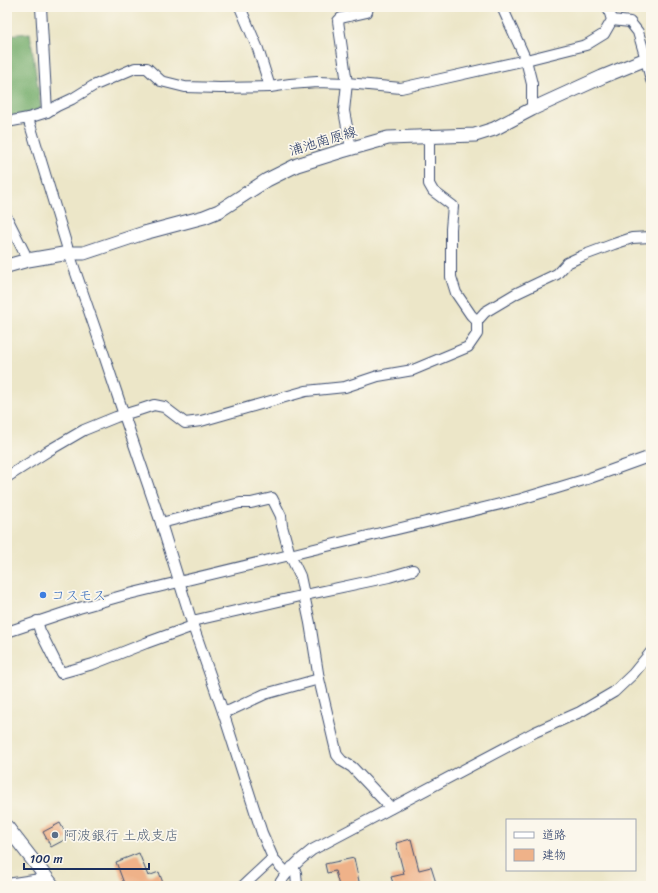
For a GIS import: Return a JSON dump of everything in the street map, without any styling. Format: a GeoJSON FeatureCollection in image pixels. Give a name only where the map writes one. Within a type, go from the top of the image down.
{"type":"FeatureCollection","features":[{"type":"Feature","properties":{"kind":"main road","name":"浦池南原線"},"geometry":{"type":"LineString","coordinates":[[7,266],[28,260],[69,253],[84,253],[144,233],[204,218],[219,211],[267,180],[297,165],[351,148],[388,138],[475,135],[494,129],[532,109],[649,57]]}},
{"type":"Feature","properties":{"kind":"main road"},"geometry":{"type":"LineString","coordinates":[[7,827],[50,882]]}},
{"type":"Feature","properties":{"kind":"street"},"geometry":{"type":"LineString","coordinates":[[41,7],[47,112]]}},
{"type":"Feature","properties":{"kind":"street"},"geometry":{"type":"LineString","coordinates":[[240,7],[258,50],[270,87]]}},
{"type":"Feature","properties":{"kind":"street"},"geometry":{"type":"LineString","coordinates":[[351,148],[344,111],[347,83],[338,21],[341,18],[367,12],[368,7]]}},
{"type":"Feature","properties":{"kind":"street"},"geometry":{"type":"LineString","coordinates":[[502,7],[526,60],[532,84],[532,109]]}},
{"type":"Feature","properties":{"kind":"street"},"geometry":{"type":"LineString","coordinates":[[7,122],[28,118],[47,112],[93,86],[135,68],[147,68],[161,81],[185,87],[270,87],[317,82],[401,88],[586,45],[604,34],[612,20],[608,7]]}},
{"type":"Feature","properties":{"kind":"street"},"geometry":{"type":"LineString","coordinates":[[612,20],[630,22],[638,32],[649,57],[651,80]]}},
{"type":"Feature","properties":{"kind":"street"},"geometry":{"type":"LineString","coordinates":[[28,118],[69,253],[161,523],[262,833],[273,858],[279,865],[296,873],[297,886]]}},
{"type":"Feature","properties":{"kind":"street"},"geometry":{"type":"LineString","coordinates":[[429,137],[429,184],[433,191],[453,206],[451,229],[451,277],[456,293],[477,321]]}},
{"type":"Feature","properties":{"kind":"street"},"geometry":{"type":"LineString","coordinates":[[7,218],[28,260]]}},
{"type":"Feature","properties":{"kind":"street"},"geometry":{"type":"LineString","coordinates":[[7,477],[84,430],[116,417],[154,405],[164,407],[186,423],[201,421],[306,391],[345,387],[378,376],[413,370],[468,347],[477,334],[477,321],[485,312],[517,293],[557,274],[567,263],[632,238],[651,237]]}},
{"type":"Feature","properties":{"kind":"street"},"geometry":{"type":"LineString","coordinates":[[7,632],[79,608],[179,581],[521,499],[587,479],[651,456]]}},
{"type":"Feature","properties":{"kind":"street"},"geometry":{"type":"LineString","coordinates":[[161,523],[240,503],[251,503],[272,498],[281,516],[282,526],[290,555],[300,576],[310,623],[319,679],[337,755],[342,761],[352,767],[391,808]]}},
{"type":"Feature","properties":{"kind":"street"},"geometry":{"type":"LineString","coordinates":[[37,621],[40,631],[61,673],[93,664],[193,624],[304,595],[389,577],[413,570]]}},
{"type":"Feature","properties":{"kind":"street"},"geometry":{"type":"LineString","coordinates":[[278,886],[299,860],[312,850],[535,732],[580,712],[614,692],[633,674],[651,652]]}},
{"type":"Feature","properties":{"kind":"street"},"geometry":{"type":"LineString","coordinates":[[223,712],[231,710],[265,694],[319,679]]}},
{"type":"Feature","properties":{"kind":"street"},"geometry":{"type":"LineString","coordinates":[[243,886],[273,858]]}},
{"type":"Feature","properties":{"kind":"street"},"geometry":{"type":"LineString","coordinates":[[7,884],[50,882]]}},
{"type":"Feature","properties":{"kind":"green space"},"geometry":{"type":"Polygon","coordinates":[[[30,33],[41,108],[30,113],[7,116],[7,35],[30,33]]]}},
{"type":"Feature","properties":{"kind":"building","name":"阿波銀行 土成支店"},"geometry":{"type":"Polygon","coordinates":[[[60,823],[68,838],[51,847],[43,832],[60,823]]]}},
{"type":"Feature","properties":{"kind":"building"},"geometry":{"type":"Polygon","coordinates":[[[411,839],[419,870],[431,867],[437,886],[394,886],[391,877],[404,874],[396,843],[411,839]]]}},
{"type":"Feature","properties":{"kind":"building"},"geometry":{"type":"Polygon","coordinates":[[[139,853],[148,876],[159,872],[163,883],[160,886],[125,886],[116,862],[139,853]]]}},
{"type":"Feature","properties":{"kind":"building"},"geometry":{"type":"Polygon","coordinates":[[[354,858],[360,886],[339,886],[335,871],[327,873],[325,864],[354,858]]]}},
{"type":"Feature","properties":{"kind":"place","name":"コスモス"},"geometry":{"type":"Point","coordinates":[43,595]}},
{"type":"Feature","properties":{"kind":"place","name":"阿波銀行 土成支店"},"geometry":{"type":"Point","coordinates":[55,835]}}]}
